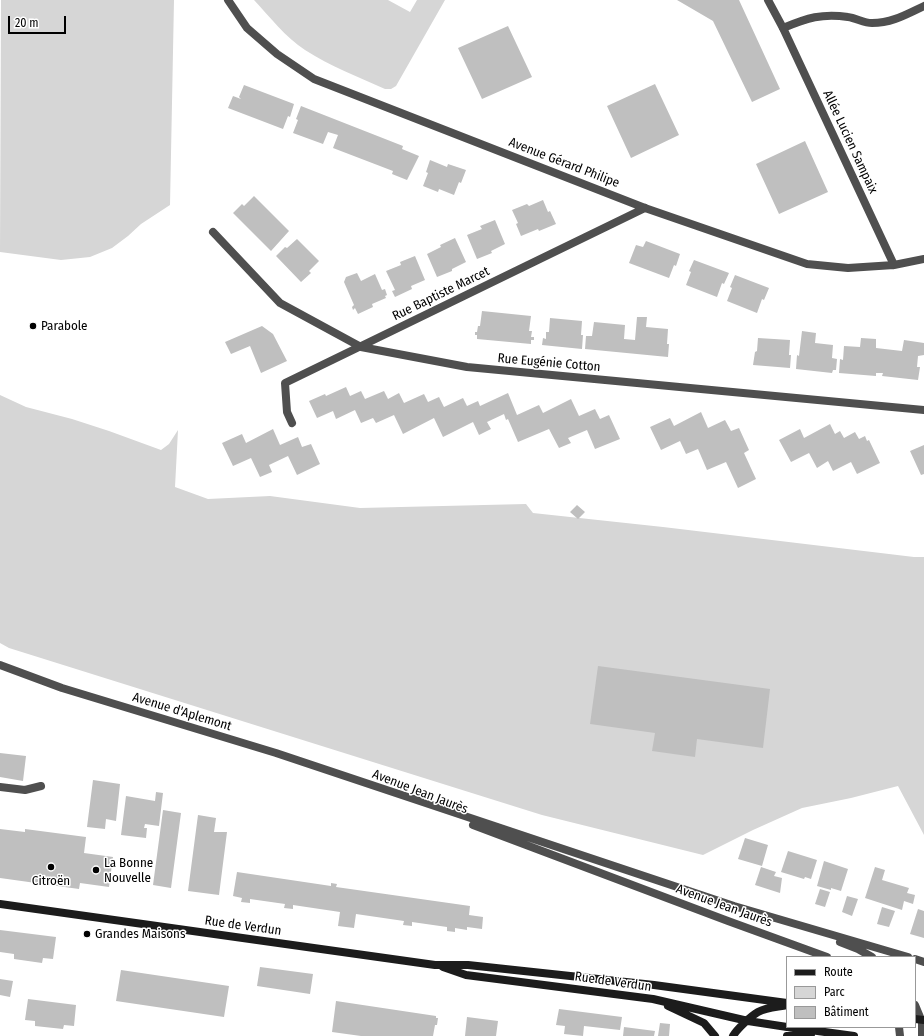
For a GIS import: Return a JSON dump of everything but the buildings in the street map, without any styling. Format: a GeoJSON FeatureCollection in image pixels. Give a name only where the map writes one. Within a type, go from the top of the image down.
{"type":"FeatureCollection","features":[{"type":"Feature","properties":{"kind":"main road","name":"Rue de Verdun"},"geometry":{"type":"LineString","coordinates":[[0,904],[435,965],[468,965],[654,985],[786,1004]]}},
{"type":"Feature","properties":{"kind":"main road","name":"Rue de Verdun"},"geometry":{"type":"LineString","coordinates":[[435,965],[466,975],[653,999],[748,1021],[786,1027]]}},
{"type":"Feature","properties":{"kind":"main road"},"geometry":{"type":"LineString","coordinates":[[653,999],[704,1022],[715,1036]]}},
{"type":"Feature","properties":{"kind":"main road"},"geometry":{"type":"LineString","coordinates":[[732,1036],[758,1012],[786,1004]]}},
{"type":"Feature","properties":{"kind":"main road","name":"Rue de Verdun"},"geometry":{"type":"LineString","coordinates":[[795,1028],[854,1036]]}},
{"type":"Feature","properties":{"kind":"main road"},"geometry":{"type":"LineString","coordinates":[[788,1036],[830,1033]]}},
{"type":"Feature","properties":{"kind":"street","name":"Avenue Gérard Philipe"},"geometry":{"type":"LineString","coordinates":[[228,0],[247,28],[277,54],[314,79],[645,208],[807,264],[848,268],[894,265],[924,259]]}},
{"type":"Feature","properties":{"kind":"street","name":"Allée Lucien Sampaix"},"geometry":{"type":"LineString","coordinates":[[768,0],[783,28],[894,265]]}},
{"type":"Feature","properties":{"kind":"street"},"geometry":{"type":"LineString","coordinates":[[783,28],[805,19],[824,15],[849,17],[871,23],[893,20],[924,6]]}},
{"type":"Feature","properties":{"kind":"street","name":"Rue Baptiste Marcet"},"geometry":{"type":"LineString","coordinates":[[292,423],[287,412],[285,383],[645,208]]}},
{"type":"Feature","properties":{"kind":"street","name":"Rue Eugénie Cotton"},"geometry":{"type":"LineString","coordinates":[[213,232],[280,303],[361,347],[467,367],[924,410]]}},
{"type":"Feature","properties":{"kind":"street","name":"Avenue d'Aplemont"},"geometry":{"type":"LineString","coordinates":[[0,665],[62,688],[276,753],[356,781]]}},
{"type":"Feature","properties":{"kind":"street","name":"Avenue Jean Jaurès"},"geometry":{"type":"LineString","coordinates":[[356,781],[734,906],[782,920]]}},
{"type":"Feature","properties":{"kind":"street","name":"Avenue Jean Jaurès"},"geometry":{"type":"LineString","coordinates":[[356,781],[824,956]]}},
{"type":"Feature","properties":{"kind":"street"},"geometry":{"type":"LineString","coordinates":[[0,787],[25,790],[41,786]]}},
{"type":"Feature","properties":{"kind":"street"},"geometry":{"type":"LineString","coordinates":[[782,920],[858,949],[870,956]]}},
{"type":"Feature","properties":{"kind":"street"},"geometry":{"type":"LineString","coordinates":[[782,920],[905,956]]}},
{"type":"Feature","properties":{"kind":"street"},"geometry":{"type":"LineString","coordinates":[[916,1007],[922,1022],[922,1036]]}},
{"type":"Feature","properties":{"kind":"green space"},"geometry":{"type":"Polygon","coordinates":[[[1,0],[174,0],[170,205],[141,224],[112,248],[90,257],[61,260],[0,252],[1,0]]]}},
{"type":"Feature","properties":{"kind":"green space"},"geometry":{"type":"Polygon","coordinates":[[[254,0],[388,0],[410,12],[417,0],[445,0],[396,86],[391,89],[385,89],[334,66],[305,50],[284,33],[254,0]]]}},
{"type":"Feature","properties":{"kind":"green space"},"geometry":{"type":"Polygon","coordinates":[[[0,395],[26,407],[72,419],[161,450],[169,444],[178,430],[175,487],[208,499],[270,496],[360,508],[526,504],[533,513],[924,557],[924,835],[898,786],[802,808],[703,855],[542,815],[9,648],[0,643],[0,395]]]}},
{"type":"Feature","properties":{"kind":"place","name":"Parabole"},"geometry":{"type":"Point","coordinates":[33,326]}},
{"type":"Feature","properties":{"kind":"place","name":"Citroën"},"geometry":{"type":"Point","coordinates":[51,867]}},
{"type":"Feature","properties":{"kind":"place","name":"La Bonne Nouvelle"},"geometry":{"type":"Point","coordinates":[96,870]}},
{"type":"Feature","properties":{"kind":"place","name":"Grandes Maisons"},"geometry":{"type":"Point","coordinates":[87,934]}}]}
